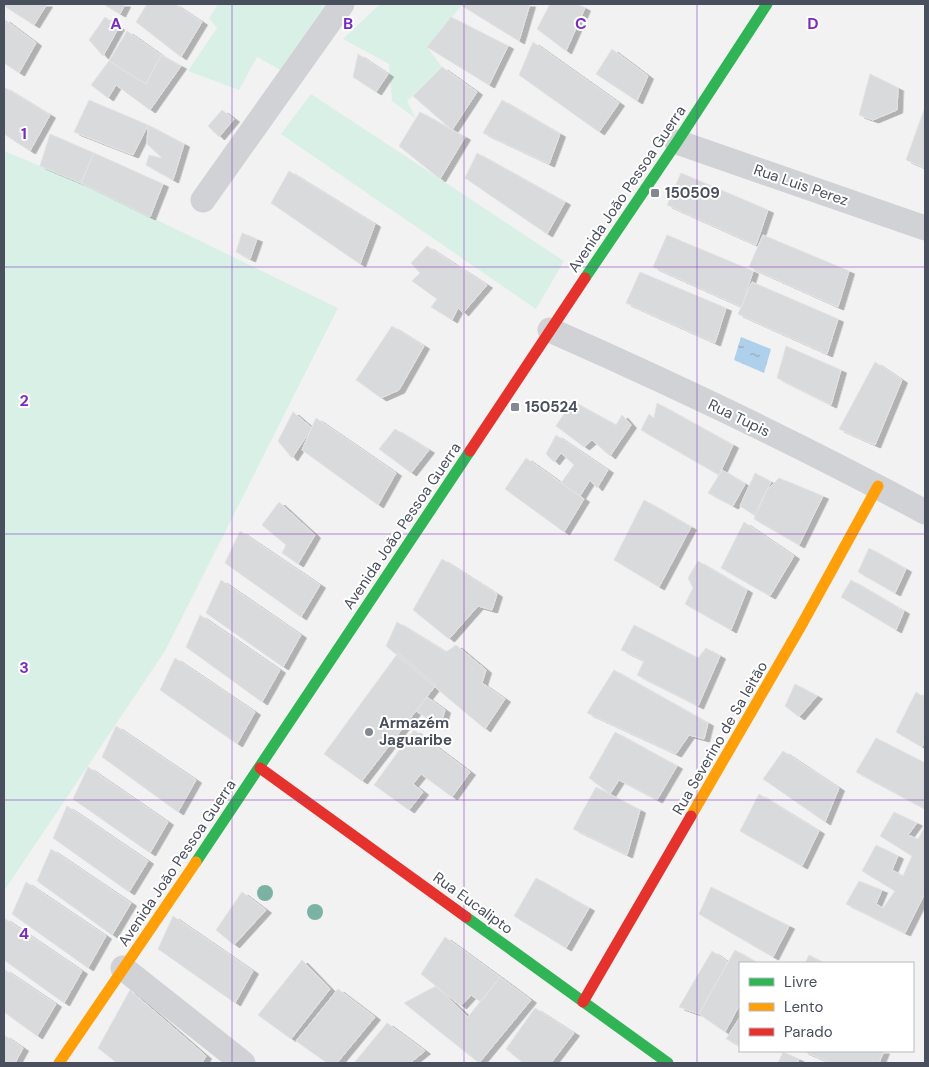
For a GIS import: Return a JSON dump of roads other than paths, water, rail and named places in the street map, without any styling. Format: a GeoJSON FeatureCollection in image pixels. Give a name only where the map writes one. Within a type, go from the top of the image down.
{"type":"FeatureCollection","features":[{"type":"Feature","properties":{"kind":"main road","name":"Avenida João Pessoa Guerra"},"geometry":{"type":"LineString","coordinates":[[59,1063],[260,768],[677,142],[766,4]]}},
{"type":"Feature","properties":{"kind":"main road","name":"Rua Severino de Sa leitão"},"geometry":{"type":"LineString","coordinates":[[583,1002],[801,626],[878,486]]}},
{"type":"Feature","properties":{"kind":"main road","name":"Rua Eucalipto"},"geometry":{"type":"LineString","coordinates":[[260,768],[668,1063]]}},
{"type":"Feature","properties":{"kind":"street"},"geometry":{"type":"LineString","coordinates":[[203,200],[342,4]]}},
{"type":"Feature","properties":{"kind":"street","name":"Rua Luis Perez"},"geometry":{"type":"LineString","coordinates":[[677,142],[925,228]]}},
{"type":"Feature","properties":{"kind":"street","name":"Rua Tupis"},"geometry":{"type":"LineString","coordinates":[[550,330],[662,379],[878,486],[925,512]]}},
{"type":"Feature","properties":{"kind":"street"},"geometry":{"type":"LineString","coordinates":[[123,968],[243,1063]]}},
{"type":"Feature","properties":{"kind":"water"},"geometry":{"type":"Polygon","coordinates":[[[741,337],[771,349],[764,373],[734,360],[741,337]]]}},
{"type":"Feature","properties":{"kind":"place","name":"150509"},"geometry":{"type":"Point","coordinates":[655,193]}},
{"type":"Feature","properties":{"kind":"place","name":"150524"},"geometry":{"type":"Point","coordinates":[515,407]}},
{"type":"Feature","properties":{"kind":"place","name":"Armazém Jaguaribe"},"geometry":{"type":"Point","coordinates":[369,732]}}]}
